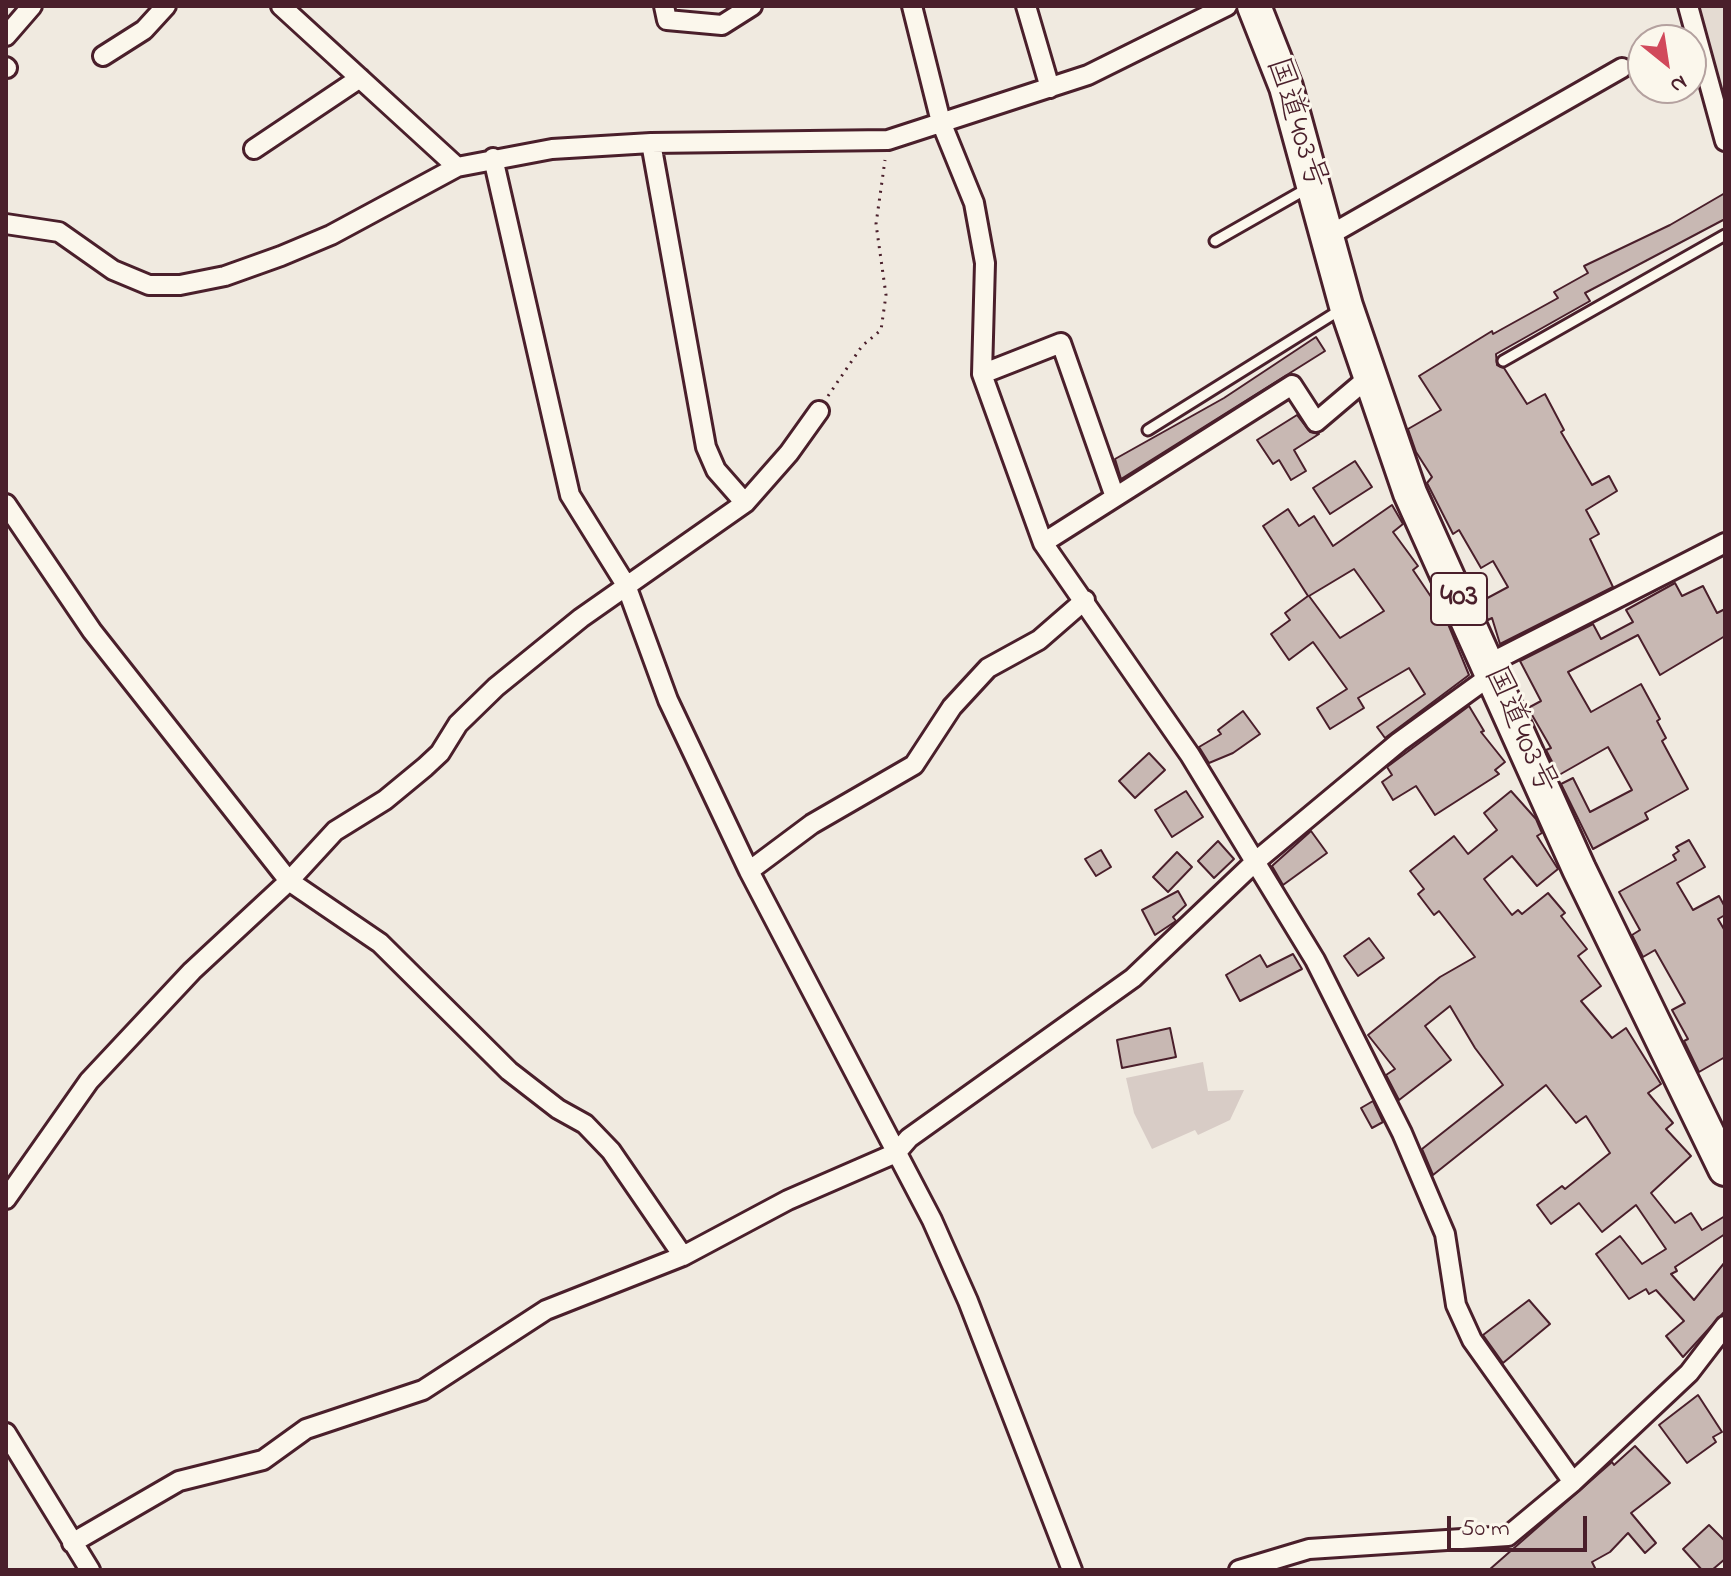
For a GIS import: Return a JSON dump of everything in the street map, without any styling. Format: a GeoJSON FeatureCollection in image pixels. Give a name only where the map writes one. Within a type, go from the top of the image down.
{"type":"FeatureCollection","features":[{"type":"Feature","properties":{"kind":"highway","name":"国道403号"},"geometry":{"type":"LineString","coordinates":[[1254,6],[1286,87],[1346,306],[1410,493],[1579,869],[1725,1169]]}},
{"type":"Feature","properties":{"kind":"street"},"geometry":{"type":"LineString","coordinates":[[6,36],[32,6]]}},
{"type":"Feature","properties":{"kind":"street"},"geometry":{"type":"LineString","coordinates":[[103,56],[144,30],[166,6]]}},
{"type":"Feature","properties":{"kind":"street"},"geometry":{"type":"LineString","coordinates":[[281,6],[457,167]]}},
{"type":"Feature","properties":{"kind":"street"},"geometry":{"type":"LineString","coordinates":[[664,6],[667,20],[722,25],[752,6]]}},
{"type":"Feature","properties":{"kind":"street"},"geometry":{"type":"LineString","coordinates":[[912,6],[941,122],[974,203],[985,263],[982,374],[1043,543],[1190,755],[1315,960],[1402,1133],[1445,1234],[1456,1305],[1472,1340],[1573,1482]]}},
{"type":"Feature","properties":{"kind":"street"},"geometry":{"type":"LineString","coordinates":[[1026,6],[1050,88]]}},
{"type":"Feature","properties":{"kind":"street"},"geometry":{"type":"LineString","coordinates":[[6,224],[59,232],[113,270],[149,285],[180,285],[225,276],[294,251],[457,167],[552,149],[651,143],[888,140],[1088,75],[1227,6]]}},
{"type":"Feature","properties":{"kind":"street"},"geometry":{"type":"LineString","coordinates":[[1688,6],[1725,141]]}},
{"type":"Feature","properties":{"kind":"street"},"geometry":{"type":"LineString","coordinates":[[1328,236],[1622,68]]}},
{"type":"Feature","properties":{"kind":"street"},"geometry":{"type":"LineString","coordinates":[[254,149],[360,78]]}},
{"type":"Feature","properties":{"kind":"street"},"geometry":{"type":"LineString","coordinates":[[651,143],[706,447],[716,470],[745,503]]}},
{"type":"Feature","properties":{"kind":"street"},"geometry":{"type":"LineString","coordinates":[[493,158],[570,495],[626,585],[668,700],[749,871],[896,1153],[968,1301],[1072,1570]]}},
{"type":"Feature","properties":{"kind":"street"},"geometry":{"type":"LineString","coordinates":[[982,374],[1061,343],[1115,497]]}},
{"type":"Feature","properties":{"kind":"street"},"geometry":{"type":"LineString","coordinates":[[1043,543],[1292,385],[1316,422],[1369,377]]}},
{"type":"Feature","properties":{"kind":"street"},"geometry":{"type":"LineString","coordinates":[[6,1199],[89,1081],[192,971],[289,881],[335,831],[385,800],[440,753],[458,724],[496,687],[626,585],[745,503],[789,453],[819,411]]}},
{"type":"Feature","properties":{"kind":"street"},"geometry":{"type":"LineString","coordinates":[[6,504],[92,631],[289,881],[380,943],[509,1071],[558,1109],[585,1124],[611,1151],[683,1256]]}},
{"type":"Feature","properties":{"kind":"street"},"geometry":{"type":"LineString","coordinates":[[72,1543],[179,1481],[263,1460],[306,1429],[423,1390],[546,1310],[683,1256],[788,1200],[896,1153],[909,1138],[1133,978],[1256,861],[1490,669],[1725,543]]}},
{"type":"Feature","properties":{"kind":"street"},"geometry":{"type":"LineString","coordinates":[[749,871],[812,824],[914,765],[952,707],[988,668],[1039,640],[1085,600]]}},
{"type":"Feature","properties":{"kind":"street"},"geometry":{"type":"LineString","coordinates":[[1239,1570],[1309,1549],[1508,1536],[1573,1482],[1689,1373],[1725,1326]]}},
{"type":"Feature","properties":{"kind":"street"},"geometry":{"type":"LineString","coordinates":[[6,1433],[90,1570]]}},
{"type":"Feature","properties":{"kind":"lane"},"geometry":{"type":"LineString","coordinates":[[1215,241],[1314,184]]}},
{"type":"Feature","properties":{"kind":"lane"},"geometry":{"type":"LineString","coordinates":[[1503,361],[1725,235]]}},
{"type":"Feature","properties":{"kind":"lane"},"geometry":{"type":"LineString","coordinates":[[1148,430],[1346,306]]}},
{"type":"Feature","properties":{"kind":"path"},"geometry":{"type":"LineString","coordinates":[[819,411],[862,346],[881,330],[886,295],[876,224],[888,140]]}},
{"type":"Feature","properties":{"kind":"shaded area"},"geometry":{"type":"Polygon","coordinates":[[[1697,6],[1725,6],[1725,103],[1707,41],[1707,24],[1702,24],[1697,6]]]}},
{"type":"Feature","properties":{"kind":"shaded area"},"geometry":{"type":"Polygon","coordinates":[[[1203,1062],[1208,1091],[1244,1090],[1230,1120],[1198,1135],[1195,1130],[1152,1149],[1134,1113],[1126,1078],[1203,1062]]]}},
{"type":"Feature","properties":{"kind":"building"},"geometry":{"type":"Polygon","coordinates":[[[1725,193],[1725,219],[1585,293],[1590,301],[1496,354],[1497,365],[1504,368],[1527,404],[1545,394],[1564,430],[1561,432],[1592,485],[1609,476],[1617,491],[1586,510],[1599,534],[1590,539],[1613,587],[1500,644],[1492,618],[1488,620],[1480,602],[1508,587],[1493,561],[1481,568],[1459,530],[1453,534],[1427,483],[1432,477],[1416,452],[1408,429],[1441,410],[1419,376],[1492,331],[1493,334],[1558,298],[1554,292],[1588,273],[1584,266],[1670,225],[1725,193]]]}},
{"type":"Feature","properties":{"kind":"building"},"geometry":{"type":"Polygon","coordinates":[[[1316,337],[1325,351],[1121,479],[1115,459],[1224,398],[1316,337]]]}},
{"type":"Feature","properties":{"kind":"building"},"geometry":{"type":"Polygon","coordinates":[[[1297,415],[1310,432],[1319,434],[1294,450],[1306,471],[1291,480],[1279,460],[1273,464],[1257,440],[1297,415]]]}},
{"type":"Feature","properties":{"kind":"building"},"geometry":{"type":"Polygon","coordinates":[[[1355,461],[1372,487],[1330,514],[1313,488],[1355,461]]]}},
{"type":"Feature","properties":{"kind":"building"},"geometry":{"type":"Polygon","coordinates":[[[1392,505],[1403,524],[1393,532],[1418,566],[1413,570],[1446,619],[1469,675],[1385,738],[1377,727],[1425,694],[1409,668],[1358,698],[1364,708],[1330,729],[1317,708],[1347,689],[1313,642],[1289,660],[1271,634],[1290,620],[1285,613],[1308,596],[1263,526],[1288,509],[1299,526],[1314,516],[1333,546],[1392,505]],[[1354,569],[1309,596],[1340,638],[1384,611],[1354,569]]]}},
{"type":"Feature","properties":{"kind":"building"},"geometry":{"type":"Polygon","coordinates":[[[1675,583],[1682,596],[1703,586],[1717,613],[1725,609],[1725,636],[1660,675],[1638,635],[1568,672],[1591,712],[1641,684],[1660,719],[1657,721],[1666,738],[1662,741],[1688,789],[1645,813],[1648,819],[1593,849],[1561,784],[1573,778],[1590,812],[1632,790],[1608,747],[1559,775],[1546,750],[1551,748],[1528,708],[1541,701],[1520,661],[1593,624],[1601,639],[1633,622],[1626,610],[1675,583]]]}},
{"type":"Feature","properties":{"kind":"building"},"geometry":{"type":"Polygon","coordinates":[[[1469,706],[1484,731],[1481,732],[1505,762],[1495,770],[1499,774],[1435,815],[1416,786],[1393,800],[1382,782],[1392,775],[1387,767],[1469,706]]]}},
{"type":"Feature","properties":{"kind":"building"},"geometry":{"type":"Polygon","coordinates":[[[1243,711],[1260,734],[1233,753],[1209,763],[1199,747],[1221,734],[1218,730],[1243,711]]]}},
{"type":"Feature","properties":{"kind":"building"},"geometry":{"type":"Polygon","coordinates":[[[1149,753],[1165,770],[1135,798],[1119,781],[1149,753]]]}},
{"type":"Feature","properties":{"kind":"building"},"geometry":{"type":"Polygon","coordinates":[[[1186,791],[1203,817],[1172,837],[1155,810],[1186,791]]]}},
{"type":"Feature","properties":{"kind":"building"},"geometry":{"type":"Polygon","coordinates":[[[1511,791],[1536,819],[1542,833],[1537,836],[1558,869],[1537,886],[1512,856],[1484,879],[1512,915],[1518,910],[1522,914],[1548,893],[1565,913],[1561,916],[1587,949],[1578,956],[1601,986],[1581,1001],[1612,1038],[1626,1028],[1661,1084],[1648,1093],[1673,1123],[1666,1129],[1691,1156],[1651,1193],[1675,1223],[1691,1213],[1702,1230],[1725,1216],[1725,1234],[1675,1267],[1677,1271],[1671,1274],[1694,1300],[1725,1262],[1725,1311],[1683,1357],[1666,1336],[1684,1321],[1656,1290],[1649,1294],[1646,1289],[1629,1299],[1596,1254],[1620,1236],[1642,1264],[1666,1249],[1636,1205],[1602,1232],[1579,1203],[1551,1224],[1537,1205],[1562,1186],[1565,1189],[1610,1153],[1586,1116],[1576,1123],[1546,1085],[1433,1175],[1422,1149],[1503,1085],[1475,1048],[1450,1006],[1425,1026],[1451,1060],[1399,1100],[1386,1075],[1395,1069],[1368,1035],[1440,977],[1475,957],[1439,911],[1434,915],[1418,894],[1424,889],[1410,871],[1454,836],[1468,854],[1497,830],[1484,813],[1511,791]]]}},
{"type":"Feature","properties":{"kind":"building"},"geometry":{"type":"Polygon","coordinates":[[[1311,831],[1327,853],[1283,885],[1272,866],[1311,831]]]}},
{"type":"Feature","properties":{"kind":"building"},"geometry":{"type":"Polygon","coordinates":[[[1689,840],[1705,867],[1677,883],[1693,910],[1719,896],[1725,907],[1725,915],[1718,919],[1725,931],[1725,1057],[1699,1072],[1684,1041],[1688,1039],[1672,1010],[1685,1003],[1655,950],[1643,957],[1632,935],[1640,930],[1619,892],[1676,860],[1673,855],[1679,851],[1676,847],[1689,840]]]}},
{"type":"Feature","properties":{"kind":"building"},"geometry":{"type":"Polygon","coordinates":[[[1218,841],[1234,859],[1214,878],[1198,861],[1218,841]]]}},
{"type":"Feature","properties":{"kind":"building"},"geometry":{"type":"Polygon","coordinates":[[[1101,850],[1111,867],[1096,876],[1085,859],[1101,850]]]}},
{"type":"Feature","properties":{"kind":"building"},"geometry":{"type":"Polygon","coordinates":[[[1177,852],[1192,867],[1168,892],[1153,877],[1177,852]]]}},
{"type":"Feature","properties":{"kind":"building"},"geometry":{"type":"Polygon","coordinates":[[[1178,891],[1186,905],[1173,917],[1176,921],[1155,935],[1142,910],[1178,891]]]}},
{"type":"Feature","properties":{"kind":"building"},"geometry":{"type":"Polygon","coordinates":[[[1369,938],[1384,958],[1358,976],[1344,956],[1369,938]]]}},
{"type":"Feature","properties":{"kind":"building"},"geometry":{"type":"Polygon","coordinates":[[[1293,954],[1302,969],[1240,1001],[1226,975],[1260,955],[1267,967],[1293,954]]]}},
{"type":"Feature","properties":{"kind":"building"},"geometry":{"type":"Polygon","coordinates":[[[1170,1028],[1176,1057],[1122,1068],[1117,1040],[1170,1028]]]}},
{"type":"Feature","properties":{"kind":"building"},"geometry":{"type":"Polygon","coordinates":[[[1373,1101],[1383,1122],[1372,1128],[1361,1108],[1373,1101]]]}},
{"type":"Feature","properties":{"kind":"building"},"geometry":{"type":"Polygon","coordinates":[[[1529,1300],[1550,1324],[1503,1363],[1483,1335],[1529,1300]]]}},
{"type":"Feature","properties":{"kind":"building"},"geometry":{"type":"Polygon","coordinates":[[[1698,1395],[1722,1432],[1713,1437],[1716,1442],[1687,1463],[1659,1425],[1698,1395]]]}},
{"type":"Feature","properties":{"kind":"building"},"geometry":{"type":"Polygon","coordinates":[[[1635,1446],[1670,1483],[1631,1513],[1656,1543],[1645,1553],[1628,1533],[1610,1552],[1592,1562],[1596,1570],[1489,1570],[1612,1462],[1614,1465],[1635,1446]]]}},
{"type":"Feature","properties":{"kind":"building"},"geometry":{"type":"Polygon","coordinates":[[[1709,1525],[1725,1541],[1725,1559],[1712,1570],[1702,1570],[1683,1549],[1709,1525]]]}}]}
